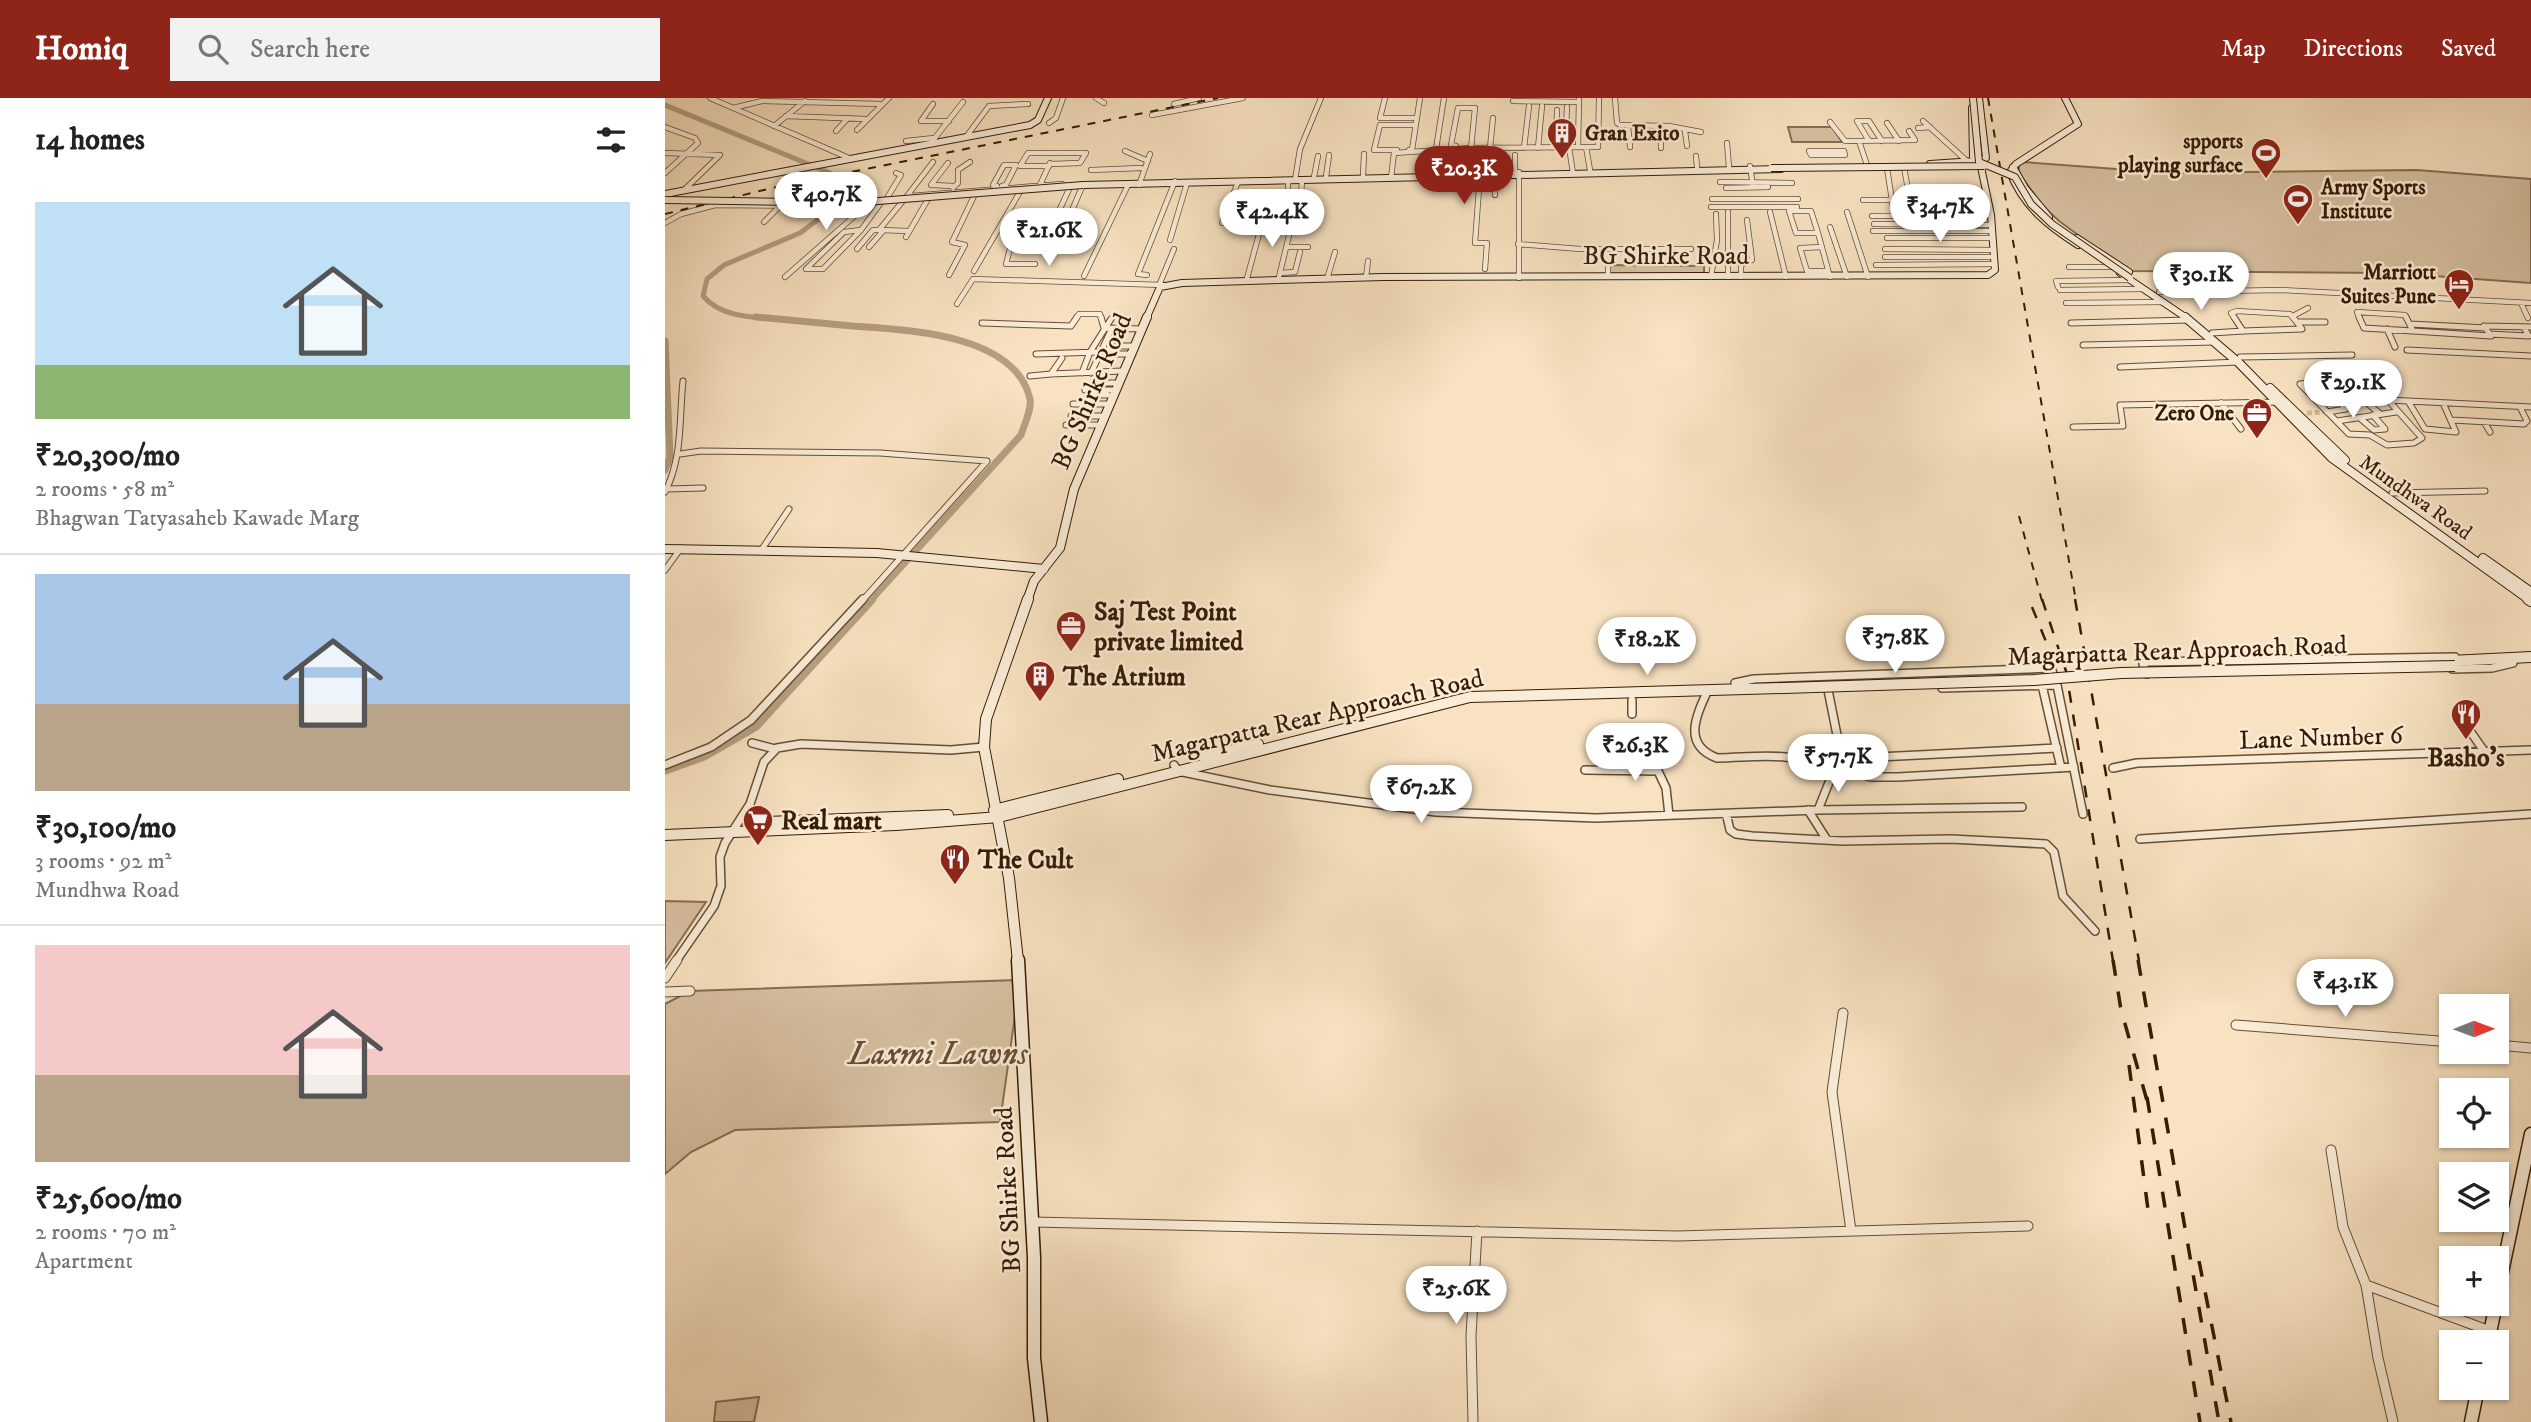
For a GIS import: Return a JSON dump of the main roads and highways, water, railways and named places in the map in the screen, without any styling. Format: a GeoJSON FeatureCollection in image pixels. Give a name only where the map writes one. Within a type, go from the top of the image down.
{"type":"FeatureCollection","features":[{"type":"Feature","properties":{"kind":"waterway"},"geometry":{"type":"LineString","coordinates":[[665,105],[830,173],[838,183],[844,200],[800,233],[724,265],[707,279],[703,296],[718,308],[737,315],[776,319]]}},
{"type":"Feature","properties":{"kind":"waterway"},"geometry":{"type":"LineString","coordinates":[[756,317],[928,333],[955,339],[981,348],[1003,360],[1020,377],[1030,399],[1029,412],[1021,435],[870,601]]}},
{"type":"Feature","properties":{"kind":"waterway"},"geometry":{"type":"LineString","coordinates":[[665,341],[670,457],[665,470]]}},
{"type":"Feature","properties":{"kind":"waterway"},"geometry":{"type":"LineString","coordinates":[[665,770],[704,756],[756,726],[872,599]]}},
{"type":"Feature","properties":{"kind":"tunnel"},"geometry":{"type":"LineString","coordinates":[[2307,413],[2323,412]]}},
{"type":"Feature","properties":{"kind":"railway"},"geometry":{"type":"LineString","coordinates":[[665,214],[772,188],[1218,98]]}},
{"type":"Feature","properties":{"kind":"railway"},"geometry":{"type":"LineString","coordinates":[[1988,98],[2076,601]]}},
{"type":"Feature","properties":{"kind":"railway"},"geometry":{"type":"LineString","coordinates":[[2019,516],[2042,601]]}},
{"type":"Feature","properties":{"kind":"railway"},"geometry":{"type":"LineString","coordinates":[[2042,599],[2066,671],[2113,961]]}},
{"type":"Feature","properties":{"kind":"railway"},"geometry":{"type":"LineString","coordinates":[[2075,599],[2139,961]]}},
{"type":"Feature","properties":{"kind":"railway"},"geometry":{"type":"LineString","coordinates":[[2032,607],[2053,659]]}},
{"type":"Feature","properties":{"kind":"railway"},"geometry":{"type":"LineString","coordinates":[[2113,960],[2121,1010],[2148,1104]]}},
{"type":"Feature","properties":{"kind":"railway"},"geometry":{"type":"LineString","coordinates":[[2138,960],[2219,1422]]}},
{"type":"Feature","properties":{"kind":"railway"},"geometry":{"type":"LineString","coordinates":[[2129,1065],[2149,1217]]}},
{"type":"Feature","properties":{"kind":"railway"},"geometry":{"type":"LineString","coordinates":[[2147,1097],[2200,1422]]}},
{"type":"Feature","properties":{"kind":"railway"},"geometry":{"type":"LineString","coordinates":[[2199,1261],[2231,1422]]}},
{"type":"Feature","properties":{"kind":"place","name":"Gran Exito"},"geometry":{"type":"Point","coordinates":[1562,160]}},
{"type":"Feature","properties":{"kind":"place","name":"spports playing surface"},"geometry":{"type":"Point","coordinates":[2266,180]}},
{"type":"Feature","properties":{"kind":"place","name":"Army Sports Institute"},"geometry":{"type":"Point","coordinates":[2298,226]}},
{"type":"Feature","properties":{"kind":"place","name":"Marriott Suites Pune"},"geometry":{"type":"Point","coordinates":[2459,311]}},
{"type":"Feature","properties":{"kind":"place","name":"Zero One"},"geometry":{"type":"Point","coordinates":[2257,440]}},
{"type":"Feature","properties":{"kind":"place","name":"Saj Test Point private limited"},"geometry":{"type":"Point","coordinates":[1071,653]}},
{"type":"Feature","properties":{"kind":"place","name":"The Atrium"},"geometry":{"type":"Point","coordinates":[1040,703]}},
{"type":"Feature","properties":{"kind":"place","name":"Basho's"},"geometry":{"type":"Point","coordinates":[2466,741]}},
{"type":"Feature","properties":{"kind":"place","name":"Real mart"},"geometry":{"type":"Point","coordinates":[758,847]}},
{"type":"Feature","properties":{"kind":"place","name":"The Cult"},"geometry":{"type":"Point","coordinates":[955,886]}},
{"type":"Feature","properties":{"kind":"park label","name":"Laxmi Lawns"},"geometry":{"type":"Point","coordinates":[938,1053]}}]}
